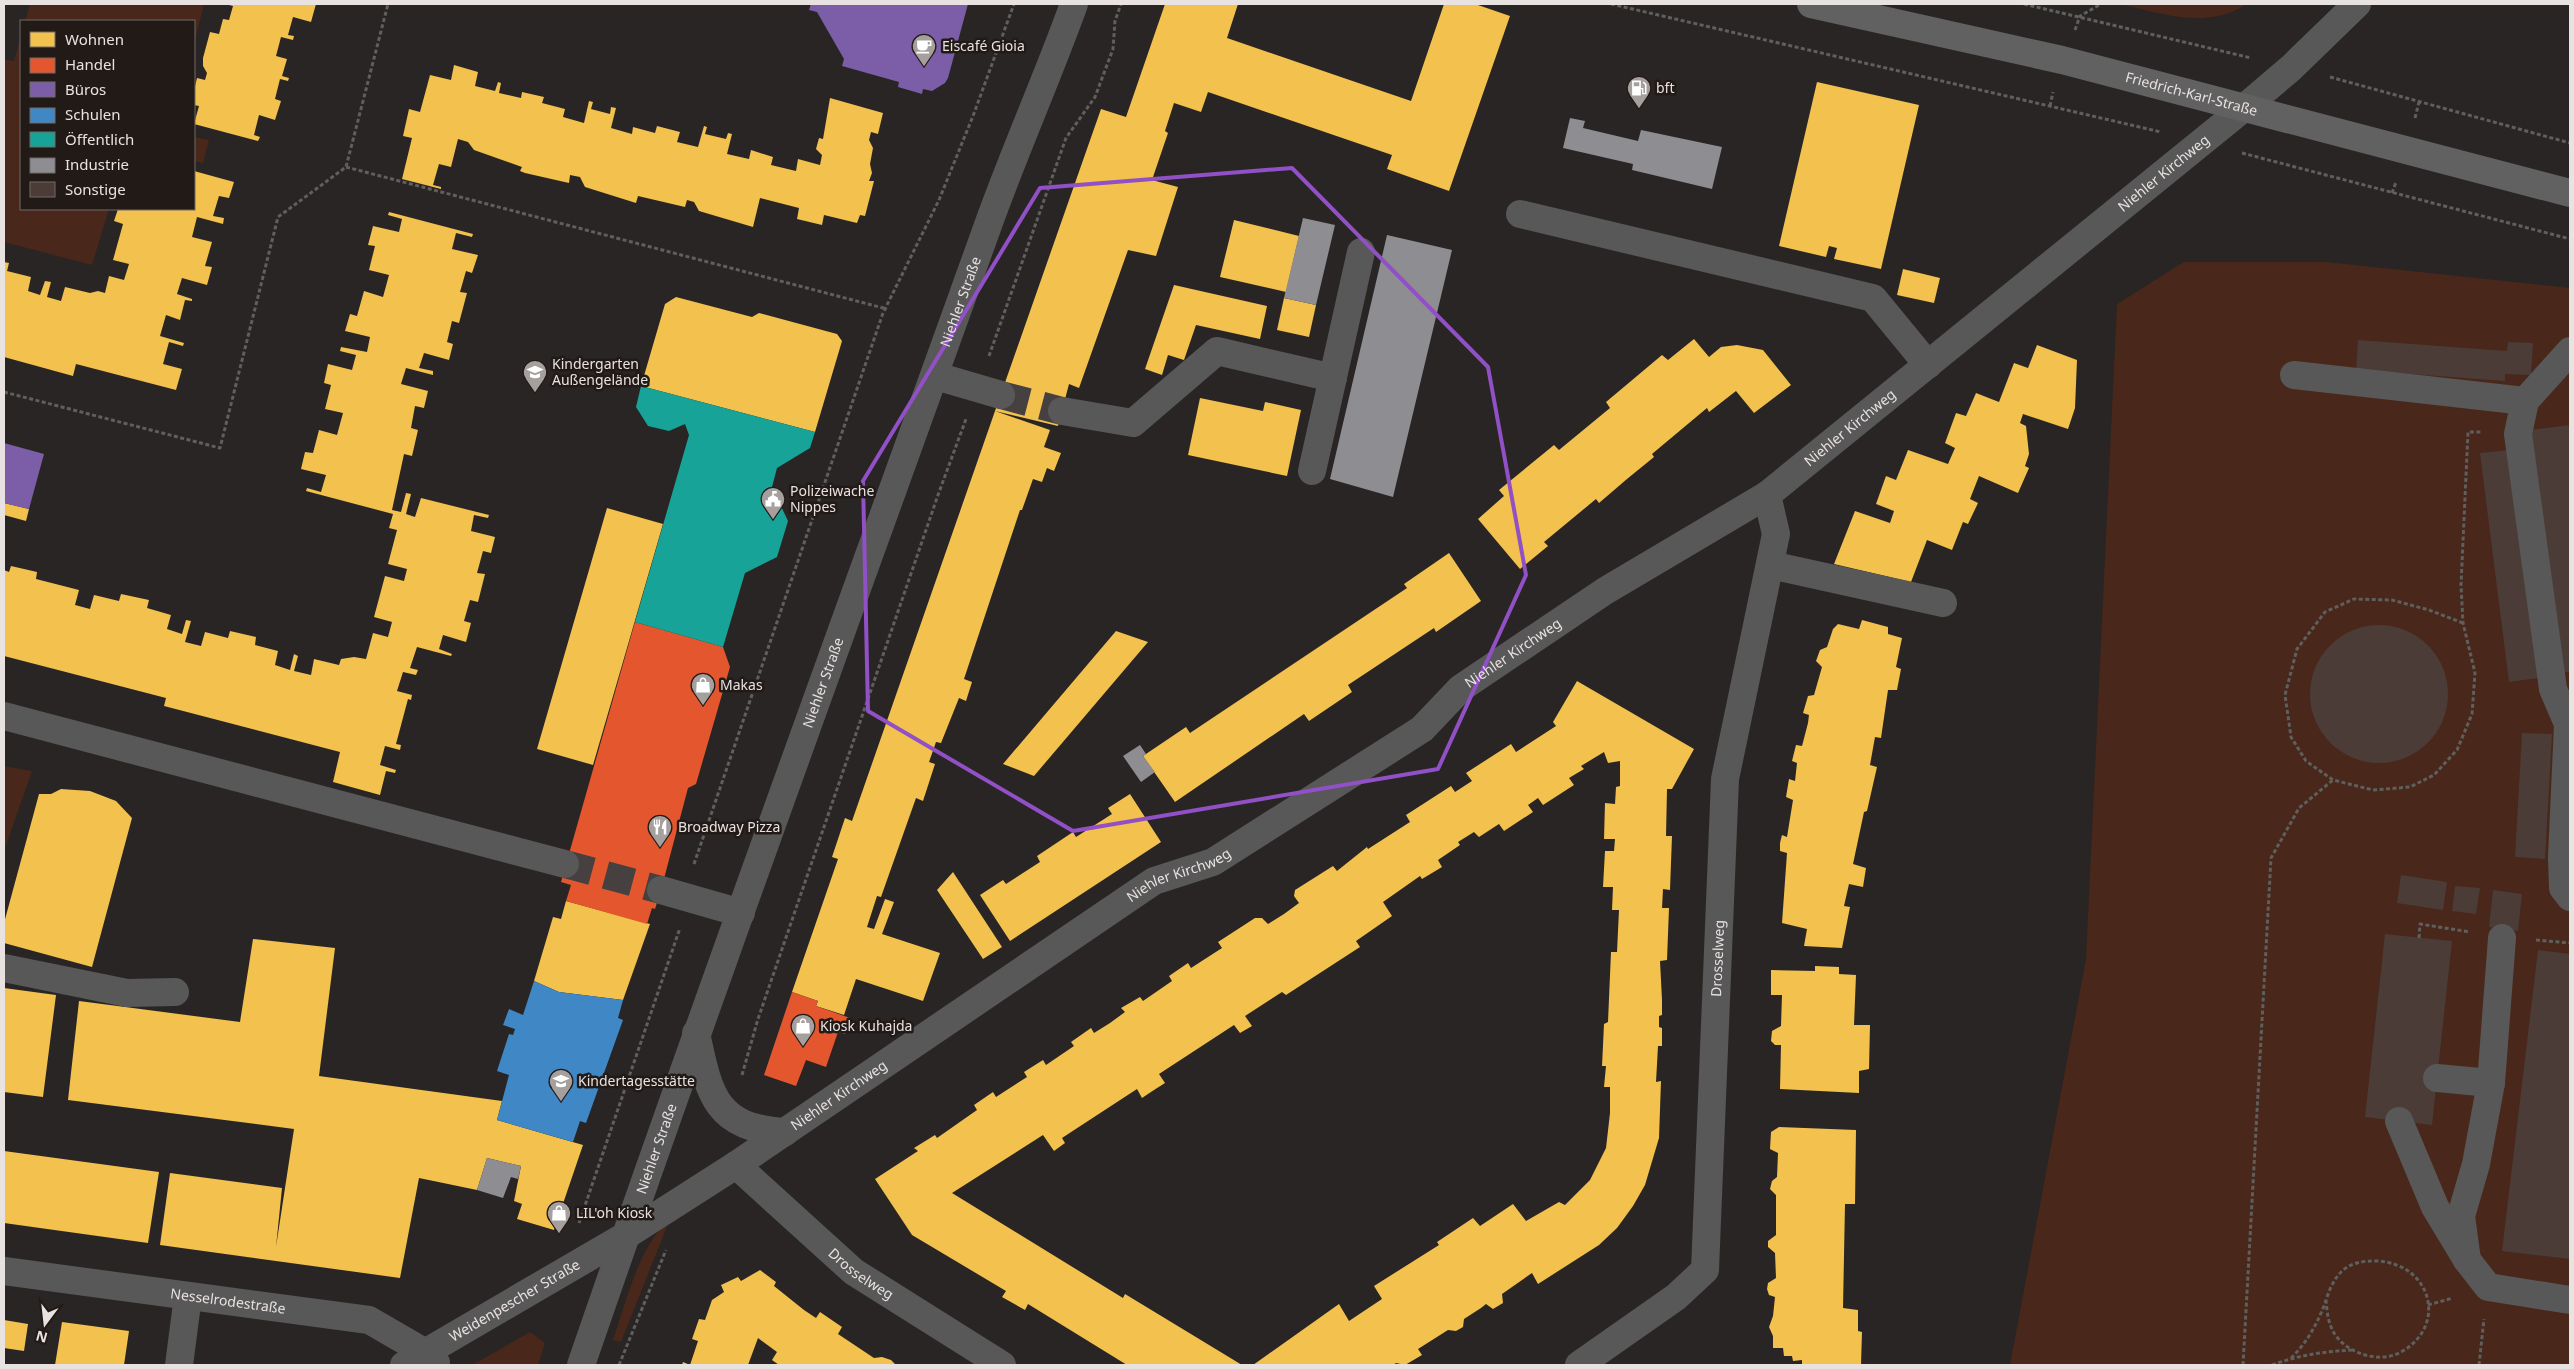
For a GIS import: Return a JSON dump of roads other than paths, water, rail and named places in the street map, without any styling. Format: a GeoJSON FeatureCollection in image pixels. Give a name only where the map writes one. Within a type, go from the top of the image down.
{"type":"FeatureCollection","features":[{"type":"Feature","properties":{"kind":"main road","name":"Friedrich-Karl-Straße"},"geometry":{"type":"LineString","coordinates":[[1811,4],[2062,60],[2570,193]]}},
{"type":"Feature","properties":{"kind":"street","name":"Niehler Straße"},"geometry":{"type":"LineString","coordinates":[[581,1365],[696,1033],[936,376],[989,224],[1051,69],[1074,4]]}},
{"type":"Feature","properties":{"kind":"street","name":"Niehler Kirchweg"},"geometry":{"type":"LineString","coordinates":[[625,1236],[736,1165],[1154,881],[1213,862],[1422,729],[1461,688],[1605,591],[1768,495],[2245,107],[2291,68],[2357,4]]}},
{"type":"Feature","properties":{"kind":"street"},"geometry":{"type":"LineString","coordinates":[[1520,214],[1872,298],[1928,365]]}},
{"type":"Feature","properties":{"kind":"street"},"geometry":{"type":"LineString","coordinates":[[1312,471],[1361,252]]}},
{"type":"Feature","properties":{"kind":"street"},"geometry":{"type":"LineString","coordinates":[[1062,411],[1133,423],[1218,351],[1333,378]]}},
{"type":"Feature","properties":{"kind":"street"},"geometry":{"type":"LineString","coordinates":[[2570,351],[2525,401],[2518,434],[2553,689],[2569,724],[2562,857],[2563,888],[2570,897]]}},
{"type":"Feature","properties":{"kind":"street"},"geometry":{"type":"LineString","coordinates":[[2294,375],[2525,401]]}},
{"type":"Feature","properties":{"kind":"street"},"geometry":{"type":"LineString","coordinates":[[936,376],[989,392]]}},
{"type":"Feature","properties":{"kind":"street","name":"Drosselweg"},"geometry":{"type":"LineString","coordinates":[[1579,1365],[1676,1297],[1705,1270],[1725,779],[1776,534],[1768,495]]}},
{"type":"Feature","properties":{"kind":"street"},"geometry":{"type":"LineString","coordinates":[[1771,565],[1943,603]]}},
{"type":"Feature","properties":{"kind":"street"},"geometry":{"type":"LineString","coordinates":[[4,716],[565,864]]}},
{"type":"Feature","properties":{"kind":"street"},"geometry":{"type":"LineString","coordinates":[[672,892],[741,913]]}},
{"type":"Feature","properties":{"kind":"street"},"geometry":{"type":"LineString","coordinates":[[2467,1260],[2461,1216],[2476,1164],[2491,1083],[2502,938]]}},
{"type":"Feature","properties":{"kind":"street"},"geometry":{"type":"LineString","coordinates":[[4,968],[127,993],[175,992]]}},
{"type":"Feature","properties":{"kind":"street"},"geometry":{"type":"LineString","coordinates":[[696,1033],[707,1084],[730,1116],[763,1131],[784,1132]]}},
{"type":"Feature","properties":{"kind":"street"},"geometry":{"type":"LineString","coordinates":[[2437,1078],[2491,1083]]}},
{"type":"Feature","properties":{"kind":"street"},"geometry":{"type":"LineString","coordinates":[[2399,1121],[2435,1207],[2467,1260],[2488,1287],[2570,1300]]}},
{"type":"Feature","properties":{"kind":"street","name":"Drosselweg"},"geometry":{"type":"LineString","coordinates":[[736,1165],[854,1272],[1002,1365]]}},
{"type":"Feature","properties":{"kind":"street","name":"Weidenpescher Straße"},"geometry":{"type":"LineString","coordinates":[[423,1361],[568,1269],[625,1236]]}},
{"type":"Feature","properties":{"kind":"street","name":"Nesselrodestraße"},"geometry":{"type":"LineString","coordinates":[[4,1271],[369,1320],[423,1361]]}},
{"type":"Feature","properties":{"kind":"street"},"geometry":{"type":"LineString","coordinates":[[179,1365],[188,1296]]}},
{"type":"Feature","properties":{"kind":"tunnel"},"geometry":{"type":"LineString","coordinates":[[1001,395],[1062,411]]}},
{"type":"Feature","properties":{"kind":"tunnel"},"geometry":{"type":"LineString","coordinates":[[565,864],[661,890]]}},
{"type":"Feature","properties":{"kind":"place","name":"Eiscafé Gioia"},"geometry":{"type":"Point","coordinates":[924,67]}},
{"type":"Feature","properties":{"kind":"place","name":"bft"},"geometry":{"type":"Point","coordinates":[1639,109]}},
{"type":"Feature","properties":{"kind":"place","name":"Kindergarten Außengelände"},"geometry":{"type":"Point","coordinates":[535,393]}},
{"type":"Feature","properties":{"kind":"place","name":"Polizeiwache Nippes"},"geometry":{"type":"Point","coordinates":[773,520]}},
{"type":"Feature","properties":{"kind":"place","name":"Makas"},"geometry":{"type":"Point","coordinates":[703,706]}},
{"type":"Feature","properties":{"kind":"place","name":"Broadway Pizza"},"geometry":{"type":"Point","coordinates":[660,848]}},
{"type":"Feature","properties":{"kind":"place","name":"Kiosk Kuhajda"},"geometry":{"type":"Point","coordinates":[803,1047]}},
{"type":"Feature","properties":{"kind":"place","name":"Kindertagesstätte"},"geometry":{"type":"Point","coordinates":[561,1102]}},
{"type":"Feature","properties":{"kind":"place","name":"LIL'oh Kiosk"},"geometry":{"type":"Point","coordinates":[559,1234]}}]}
